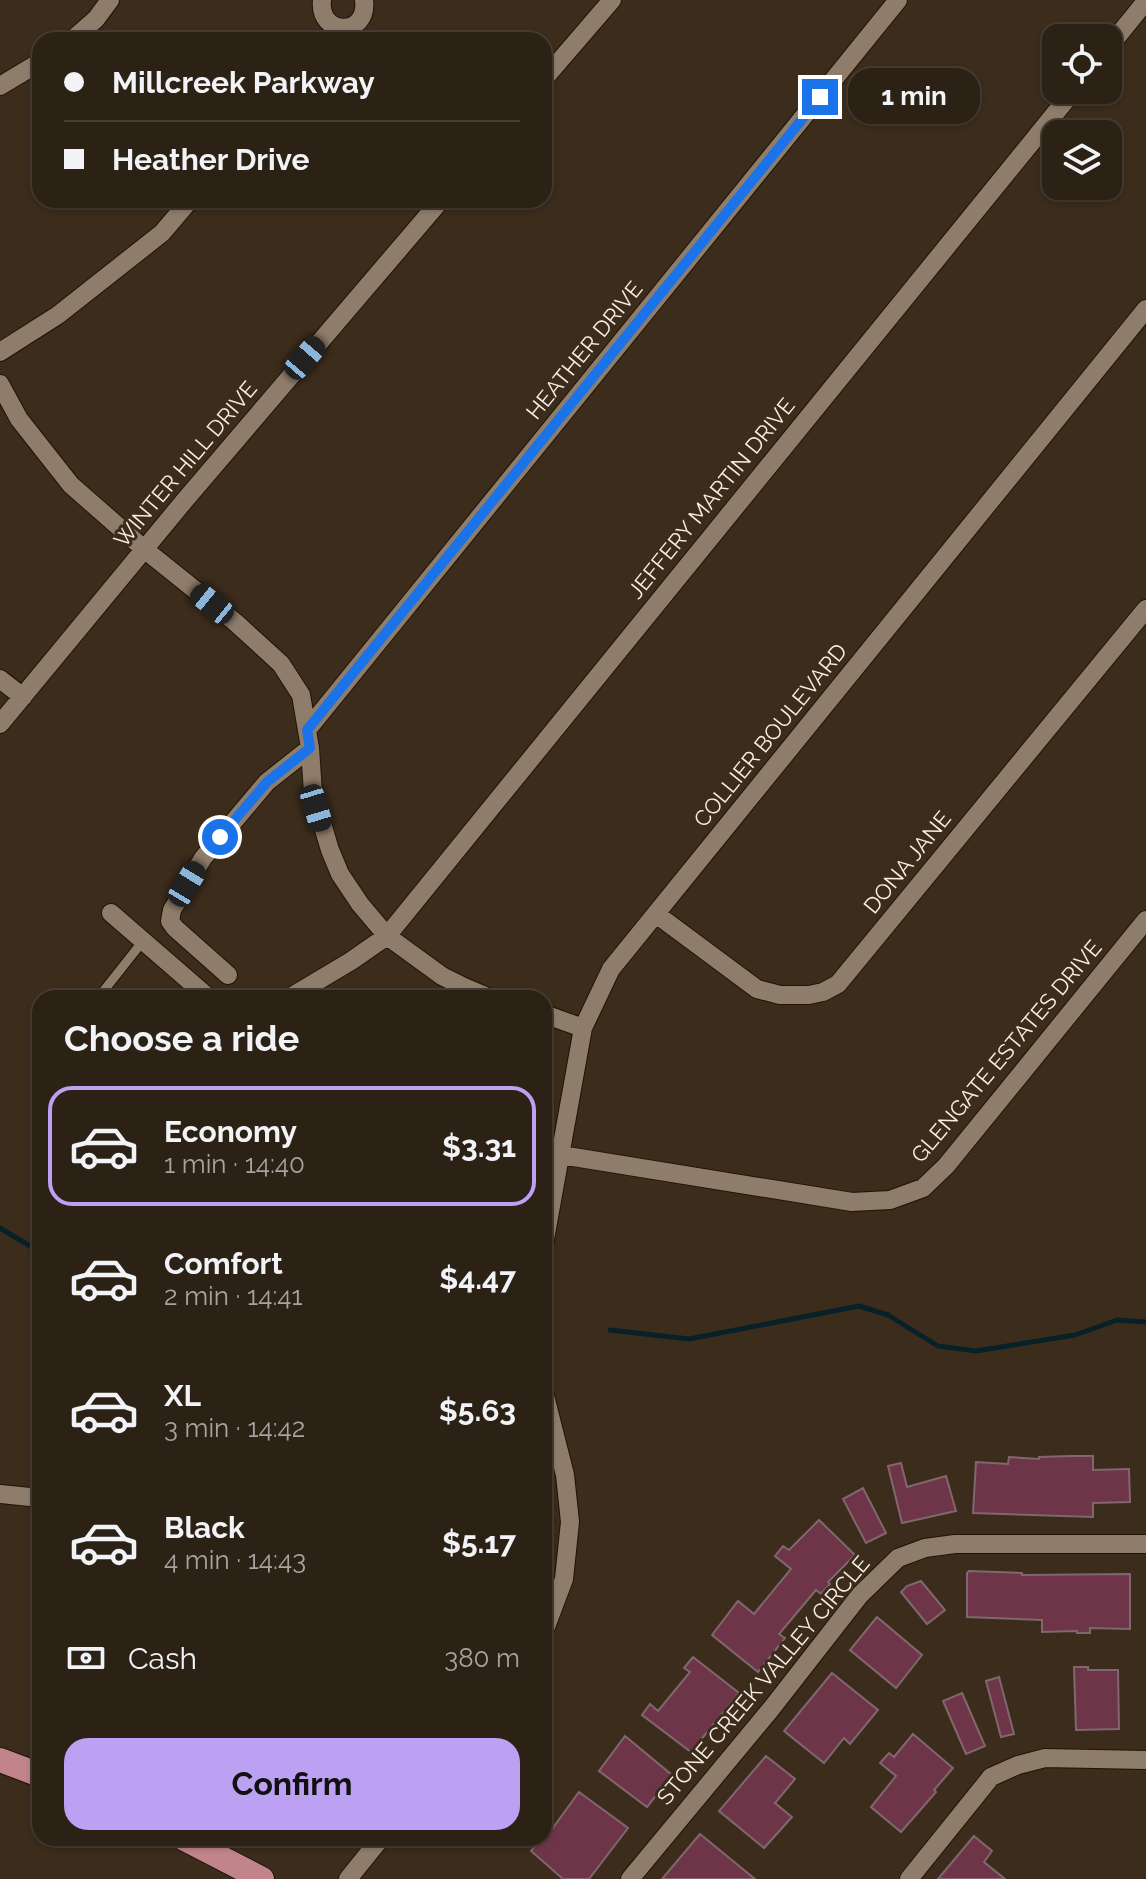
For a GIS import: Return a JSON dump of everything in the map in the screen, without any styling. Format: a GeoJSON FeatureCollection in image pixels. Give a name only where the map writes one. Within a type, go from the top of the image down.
{"type":"FeatureCollection","features":[{"type":"Feature","properties":{"kind":"main road"},"geometry":{"type":"LineString","coordinates":[[0,1760],[32,1772]]}},
{"type":"Feature","properties":{"kind":"main road"},"geometry":{"type":"LineString","coordinates":[[198,1846],[262,1879]]}},
{"type":"Feature","properties":{"kind":"street"},"geometry":{"type":"LineString","coordinates":[[81,32],[110,0]]}},
{"type":"Feature","properties":{"kind":"street"},"geometry":{"type":"LineString","coordinates":[[322,0],[324,17],[330,24],[342,28],[356,24],[365,12],[364,0]]}},
{"type":"Feature","properties":{"kind":"street"},"geometry":{"type":"LineString","coordinates":[[552,70],[612,0]]}},
{"type":"Feature","properties":{"kind":"street","name":"HEATHER DRIVE"},"geometry":{"type":"LineString","coordinates":[[228,975],[170,921],[172,910],[203,858],[267,782],[309,739],[898,0]]}},
{"type":"Feature","properties":{"kind":"street"},"geometry":{"type":"LineString","coordinates":[[1122,31],[1146,1]]}},
{"type":"Feature","properties":{"kind":"street"},"geometry":{"type":"LineString","coordinates":[[324,32],[330,24]]}},
{"type":"Feature","properties":{"kind":"street"},"geometry":{"type":"LineString","coordinates":[[0,86],[32,67]]}},
{"type":"Feature","properties":{"kind":"street","name":"JEFFERY MARTIN DRIVE"},"geometry":{"type":"LineString","coordinates":[[302,990],[387,936],[1063,104]]}},
{"type":"Feature","properties":{"kind":"street"},"geometry":{"type":"LineString","coordinates":[[0,352],[58,315],[162,233],[183,208]]}},
{"type":"Feature","properties":{"kind":"street","name":"WINTER HILL DRIVE"},"geometry":{"type":"LineString","coordinates":[[0,724],[144,549],[434,208]]}},
{"type":"Feature","properties":{"kind":"street","name":"COLLIER BOULEVARD"},"geometry":{"type":"LineString","coordinates":[[552,1203],[583,1028],[611,969],[1146,309]]}},
{"type":"Feature","properties":{"kind":"street"},"geometry":{"type":"LineString","coordinates":[[0,384],[19,419],[71,485],[281,664],[301,695],[316,808],[340,874],[387,936],[442,976],[473,990]]}},
{"type":"Feature","properties":{"kind":"street","name":"DONA JANE"},"geometry":{"type":"LineString","coordinates":[[656,914],[757,989],[780,995],[809,995],[838,984],[1146,609]]}},
{"type":"Feature","properties":{"kind":"street"},"geometry":{"type":"LineString","coordinates":[[0,679],[23,697]]}},
{"type":"Feature","properties":{"kind":"street"},"geometry":{"type":"LineString","coordinates":[[111,913],[200,990]]}},
{"type":"Feature","properties":{"kind":"street","name":"GLENGATE ESTATES DRIVE"},"geometry":{"type":"LineString","coordinates":[[561,1155],[852,1202],[890,1200],[923,1188],[946,1166],[1146,920]]}},
{"type":"Feature","properties":{"kind":"street"},"geometry":{"type":"LineString","coordinates":[[552,1017],[583,1028]]}},
{"type":"Feature","properties":{"kind":"street"},"geometry":{"type":"LineString","coordinates":[[552,1424],[565,1475],[570,1522],[564,1579],[552,1611]]}},
{"type":"Feature","properties":{"kind":"street"},"geometry":{"type":"LineString","coordinates":[[0,1494],[32,1497]]}},
{"type":"Feature","properties":{"kind":"street","name":"STONE CREEK VALLEY CIRCLE"},"geometry":{"type":"LineString","coordinates":[[630,1879],[771,1709],[860,1595],[898,1558],[925,1548],[955,1544],[1146,1544]]}},
{"type":"Feature","properties":{"kind":"street"},"geometry":{"type":"LineString","coordinates":[[552,1577],[564,1579]]}},
{"type":"Feature","properties":{"kind":"street"},"geometry":{"type":"LineString","coordinates":[[909,1879],[991,1777],[1045,1758],[1146,1760]]}},
{"type":"Feature","properties":{"kind":"street"},"geometry":{"type":"LineString","coordinates":[[348,1879],[375,1846]]}},
{"type":"Feature","properties":{"kind":"lane"},"geometry":{"type":"LineString","coordinates":[[104,990],[143,941]]}},
{"type":"Feature","properties":{"kind":"building"},"geometry":{"type":"Polygon","coordinates":[[[1093,1456],[1093,1470],[1129,1469],[1130,1502],[1093,1503],[1093,1517],[973,1513],[976,1462],[1008,1464],[1009,1457],[1093,1456]]]}},
{"type":"Feature","properties":{"kind":"building"},"geometry":{"type":"Polygon","coordinates":[[[901,1463],[907,1487],[946,1476],[956,1511],[902,1523],[888,1466],[901,1463]]]}},
{"type":"Feature","properties":{"kind":"building"},"geometry":{"type":"Polygon","coordinates":[[[863,1488],[886,1533],[866,1543],[843,1499],[863,1488]]]}},
{"type":"Feature","properties":{"kind":"building"},"geometry":{"type":"Polygon","coordinates":[[[819,1520],[855,1555],[828,1582],[830,1584],[821,1594],[816,1590],[779,1634],[785,1638],[758,1672],[712,1635],[738,1601],[754,1614],[791,1569],[775,1556],[783,1546],[789,1550],[819,1520]]]}},
{"type":"Feature","properties":{"kind":"building"},"geometry":{"type":"Polygon","coordinates":[[[969,1571],[1022,1575],[1130,1574],[1130,1629],[1090,1628],[1090,1633],[1042,1632],[1042,1620],[967,1617],[969,1571]]]}},
{"type":"Feature","properties":{"kind":"building"},"geometry":{"type":"Polygon","coordinates":[[[921,1581],[945,1610],[927,1624],[901,1592],[921,1581]]]}},
{"type":"Feature","properties":{"kind":"building"},"geometry":{"type":"Polygon","coordinates":[[[877,1617],[922,1655],[896,1688],[850,1650],[877,1617]]]}},
{"type":"Feature","properties":{"kind":"building"},"geometry":{"type":"Polygon","coordinates":[[[693,1657],[739,1693],[691,1752],[642,1715],[650,1704],[658,1711],[690,1672],[684,1668],[693,1657]]]}},
{"type":"Feature","properties":{"kind":"building"},"geometry":{"type":"Polygon","coordinates":[[[1074,1667],[1118,1670],[1119,1729],[1076,1730],[1074,1667]]]}},
{"type":"Feature","properties":{"kind":"building"},"geometry":{"type":"Polygon","coordinates":[[[832,1673],[878,1710],[850,1744],[844,1738],[824,1763],[784,1731],[832,1673]]]}},
{"type":"Feature","properties":{"kind":"building"},"geometry":{"type":"Polygon","coordinates":[[[999,1677],[1014,1734],[1001,1737],[986,1681],[999,1677]]]}},
{"type":"Feature","properties":{"kind":"building"},"geometry":{"type":"Polygon","coordinates":[[[962,1693],[985,1746],[966,1754],[943,1701],[962,1693]]]}},
{"type":"Feature","properties":{"kind":"building"},"geometry":{"type":"Polygon","coordinates":[[[913,1734],[953,1768],[901,1832],[871,1807],[896,1776],[880,1763],[889,1753],[894,1757],[913,1734]]]}},
{"type":"Feature","properties":{"kind":"building"},"geometry":{"type":"Polygon","coordinates":[[[625,1736],[672,1775],[647,1807],[599,1771],[625,1736]]]}},
{"type":"Feature","properties":{"kind":"building"},"geometry":{"type":"Polygon","coordinates":[[[766,1756],[795,1779],[775,1803],[792,1817],[764,1848],[719,1811],[766,1756]]]}},
{"type":"Feature","properties":{"kind":"building"},"geometry":{"type":"Polygon","coordinates":[[[579,1792],[628,1828],[589,1879],[563,1879],[531,1851],[535,1846],[552,1846],[552,1829],[579,1792]]]}},
{"type":"Feature","properties":{"kind":"building"},"geometry":{"type":"Polygon","coordinates":[[[700,1834],[755,1879],[662,1879],[700,1834]]]}},
{"type":"Feature","properties":{"kind":"building"},"geometry":{"type":"Polygon","coordinates":[[[974,1836],[992,1851],[984,1862],[1005,1879],[938,1879],[974,1836]]]}},
{"type":"Feature","properties":{"kind":"waterway"},"geometry":{"type":"LineString","coordinates":[[0,1228],[32,1247]]}},
{"type":"Feature","properties":{"kind":"waterway"},"geometry":{"type":"LineString","coordinates":[[610,1330],[689,1339],[859,1306],[888,1315],[938,1346],[976,1351],[1075,1335],[1117,1320],[1146,1322]]}},
{"type":"Feature","properties":{"kind":"route"},"geometry":{"type":"LineString","coordinates":[[220,837],[267,782],[310,748],[307,730],[820,97]]}}]}
